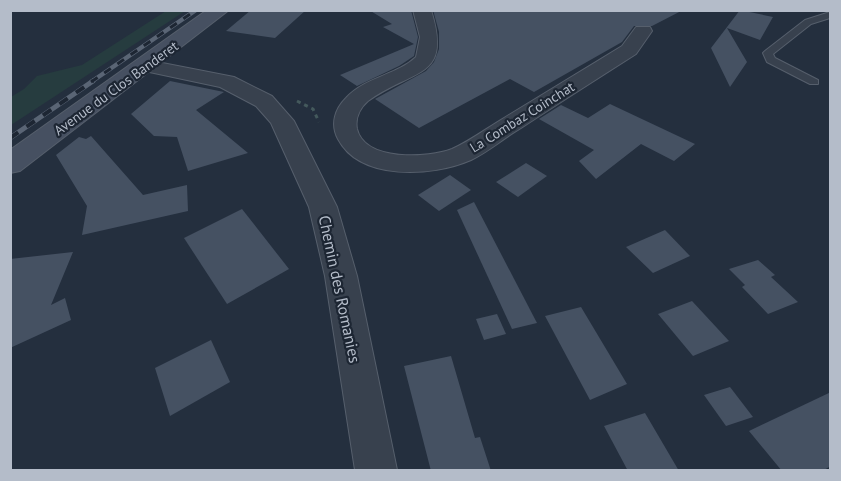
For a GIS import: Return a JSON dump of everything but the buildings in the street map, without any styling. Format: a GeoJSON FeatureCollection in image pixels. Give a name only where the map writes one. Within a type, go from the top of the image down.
{"type":"FeatureCollection","features":[{"type":"Feature","properties":{"kind":"main road","name":"Avenue du Clos Banderet"},"geometry":{"type":"LineString","coordinates":[[10,164],[147,66],[220,10]]}},
{"type":"Feature","properties":{"kind":"street","name":"La Combaz Coinchat"},"geometry":{"type":"LineString","coordinates":[[422,10],[430,42],[427,58],[355,101],[346,115],[346,133],[352,143],[364,153],[388,162],[420,164],[462,154],[629,50],[643,31]]}},
{"type":"Feature","properties":{"kind":"street","name":"Chemin des Romanies"},"geometry":{"type":"LineString","coordinates":[[147,66],[235,85],[264,101],[282,121],[323,207],[340,276],[376,471]]}},
{"type":"Feature","properties":{"kind":"lane"},"geometry":{"type":"LineString","coordinates":[[814,82],[771,60],[768,53],[808,22],[831,15]]}},
{"type":"Feature","properties":{"kind":"green space"},"geometry":{"type":"Polygon","coordinates":[[[166,11],[185,11],[11,125],[11,97],[24,89],[37,76],[82,65],[166,11]]]}},
{"type":"Feature","properties":{"kind":"railway"},"geometry":{"type":"LineString","coordinates":[[91,82],[196,10]]}},
{"type":"Feature","properties":{"kind":"railway"},"geometry":{"type":"LineString","coordinates":[[10,138],[93,81]]}}]}
